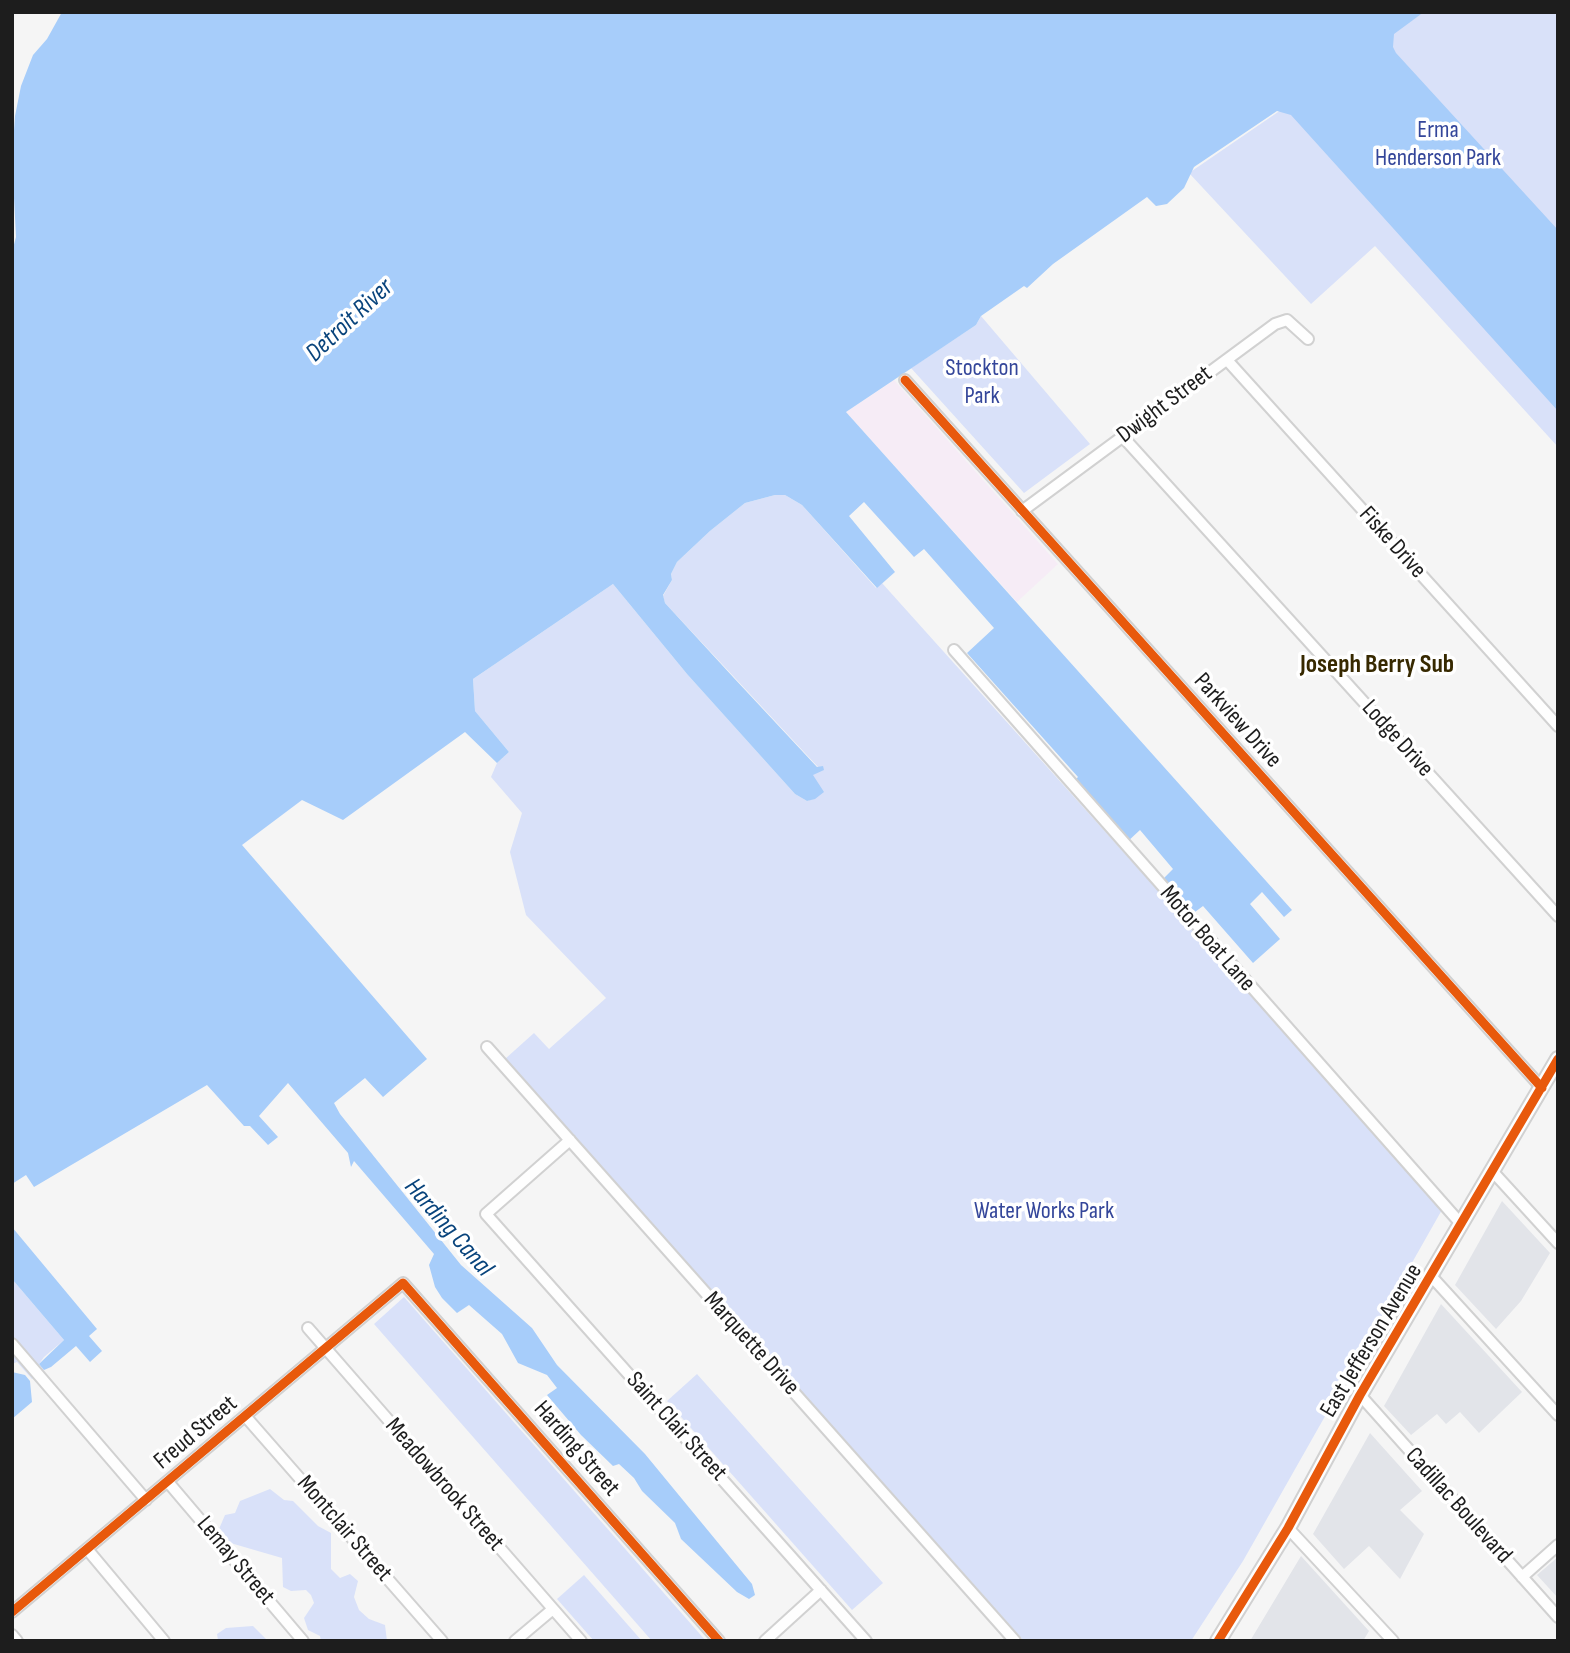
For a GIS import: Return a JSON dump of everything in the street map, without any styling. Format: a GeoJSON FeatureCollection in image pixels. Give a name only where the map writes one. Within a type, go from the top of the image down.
{"type":"FeatureCollection","features":[{"type":"Feature","properties":{"kind":"main road","name":"East Jefferson Avenue"},"geometry":{"type":"LineString","coordinates":[[1221,1639],[1288,1528],[1360,1395],[1432,1277],[1558,1059]]}},
{"type":"Feature","properties":{"kind":"street","name":"Dwight Street"},"geometry":{"type":"LineString","coordinates":[[1022,511],[1280,320],[1292,323],[1308,339]]}},
{"type":"Feature","properties":{"kind":"street","name":"Fiske Drive"},"geometry":{"type":"LineString","coordinates":[[1227,360],[1558,726]]}},
{"type":"Feature","properties":{"kind":"street","name":"Parkview Drive"},"geometry":{"type":"LineString","coordinates":[[905,380],[1542,1088]]}},
{"type":"Feature","properties":{"kind":"street","name":"Lodge Drive"},"geometry":{"type":"LineString","coordinates":[[1123,437],[1558,916]]}},
{"type":"Feature","properties":{"kind":"street","name":"Motor Boat Lane"},"geometry":{"type":"LineString","coordinates":[[954,650],[1462,1225]]}},
{"type":"Feature","properties":{"kind":"street","name":"Marquette Drive"},"geometry":{"type":"LineString","coordinates":[[487,1047],[1015,1641]]}},
{"type":"Feature","properties":{"kind":"street","name":"Saint Clair Street"},"geometry":{"type":"LineString","coordinates":[[570,1140],[486,1214],[866,1641]]}},
{"type":"Feature","properties":{"kind":"street"},"geometry":{"type":"LineString","coordinates":[[1493,1172],[1558,1244]]}},
{"type":"Feature","properties":{"kind":"street"},"geometry":{"type":"LineString","coordinates":[[1432,1277],[1558,1415]]}},
{"type":"Feature","properties":{"kind":"street","name":"Freud Street"},"geometry":{"type":"LineString","coordinates":[[12,1612],[403,1283]]}},
{"type":"Feature","properties":{"kind":"street","name":"Harding Street"},"geometry":{"type":"LineString","coordinates":[[403,1283],[719,1641]]}},
{"type":"Feature","properties":{"kind":"street","name":"Meadowbrook Street"},"geometry":{"type":"LineString","coordinates":[[308,1328],[581,1641]]}},
{"type":"Feature","properties":{"kind":"street"},"geometry":{"type":"LineString","coordinates":[[12,1344],[146,1500]]}},
{"type":"Feature","properties":{"kind":"street","name":"Cadillac Boulevard"},"geometry":{"type":"LineString","coordinates":[[1360,1395],[1558,1617]]}},
{"type":"Feature","properties":{"kind":"street","name":"Montclair Street"},"geometry":{"type":"LineString","coordinates":[[246,1417],[442,1641]]}},
{"type":"Feature","properties":{"kind":"street","name":"Lemay Street"},"geometry":{"type":"LineString","coordinates":[[168,1482],[303,1641]]}},
{"type":"Feature","properties":{"kind":"street"},"geometry":{"type":"LineString","coordinates":[[1288,1528],[1393,1641]]}},
{"type":"Feature","properties":{"kind":"street"},"geometry":{"type":"LineString","coordinates":[[1522,1577],[1558,1545]]}},
{"type":"Feature","properties":{"kind":"street"},"geometry":{"type":"LineString","coordinates":[[87,1549],[164,1641]]}},
{"type":"Feature","properties":{"kind":"street"},"geometry":{"type":"LineString","coordinates":[[765,1641],[821,1590]]}},
{"type":"Feature","properties":{"kind":"street"},"geometry":{"type":"LineString","coordinates":[[515,1641],[553,1609]]}},
{"type":"Feature","properties":{"kind":"street"},"geometry":{"type":"LineString","coordinates":[[12,1635],[17,1641]]}},
{"type":"Feature","properties":{"kind":"shaded area"},"geometry":{"type":"Polygon","coordinates":[[[894,380],[1058,564],[1017,602],[846,412],[894,380]]]}},
{"type":"Feature","properties":{"kind":"shaded area"},"geometry":{"type":"Polygon","coordinates":[[[1502,1201],[1550,1253],[1521,1301],[1496,1329],[1455,1285],[1502,1201]]]}},
{"type":"Feature","properties":{"kind":"shaded area"},"geometry":{"type":"Polygon","coordinates":[[[1441,1304],[1522,1392],[1479,1433],[1460,1412],[1446,1424],[1437,1414],[1411,1435],[1384,1406],[1441,1304]]]}},
{"type":"Feature","properties":{"kind":"shaded area"},"geometry":{"type":"Polygon","coordinates":[[[1370,1433],[1422,1491],[1400,1510],[1424,1534],[1400,1579],[1369,1546],[1344,1569],[1313,1534],[1370,1433]]]}},
{"type":"Feature","properties":{"kind":"shaded area"},"geometry":{"type":"Polygon","coordinates":[[[1301,1556],[1369,1631],[1363,1641],[1250,1641],[1301,1556]]]}},
{"type":"Feature","properties":{"kind":"shaded area"},"geometry":{"type":"Polygon","coordinates":[[[1558,1557],[1558,1598],[1537,1575],[1558,1557]]]}},
{"type":"Feature","properties":{"kind":"green space","name":"Erma Henderson Park"},"geometry":{"type":"Polygon","coordinates":[[[1424,12],[1558,12],[1558,447],[1375,246],[1311,304],[1189,173],[1424,12]]]}},
{"type":"Feature","properties":{"kind":"green space","name":"Stockton Park"},"geometry":{"type":"Polygon","coordinates":[[[981,316],[1090,444],[1024,493],[911,368],[976,325],[981,316]]]}},
{"type":"Feature","properties":{"kind":"green space","name":"Water Works Park"},"geometry":{"type":"Polygon","coordinates":[[[785,495],[802,505],[876,588],[882,583],[1443,1208],[1243,1561],[1191,1641],[1024,1641],[505,1059],[534,1033],[549,1049],[606,998],[526,915],[510,852],[522,813],[491,777],[497,763],[509,752],[475,711],[473,679],[613,584],[687,674],[795,794],[807,801],[815,798],[812,775],[818,767],[665,603],[663,596],[672,580],[671,574],[677,562],[710,531],[745,503],[785,495]]]}},
{"type":"Feature","properties":{"kind":"green space"},"geometry":{"type":"Polygon","coordinates":[[[12,1279],[64,1340],[44,1357],[39,1364],[44,1370],[32,1379],[17,1362],[12,1364],[12,1279]]]}},
{"type":"Feature","properties":{"kind":"green space"},"geometry":{"type":"Polygon","coordinates":[[[404,1297],[706,1641],[652,1641],[374,1324],[404,1297]]]}},
{"type":"Feature","properties":{"kind":"green space"},"geometry":{"type":"Polygon","coordinates":[[[697,1374],[883,1583],[852,1610],[667,1401],[697,1374]]]}},
{"type":"Feature","properties":{"kind":"green space"},"geometry":{"type":"Polygon","coordinates":[[[270,1489],[284,1500],[293,1501],[318,1526],[331,1533],[331,1569],[340,1578],[350,1574],[358,1581],[354,1597],[359,1610],[369,1619],[385,1625],[387,1641],[321,1641],[320,1636],[308,1630],[304,1618],[314,1603],[311,1595],[306,1590],[291,1591],[283,1587],[282,1558],[227,1542],[222,1537],[219,1529],[225,1515],[235,1513],[240,1501],[270,1489]]]}},
{"type":"Feature","properties":{"kind":"green space"},"geometry":{"type":"Polygon","coordinates":[[[584,1575],[642,1641],[594,1641],[557,1599],[584,1575]]]}},
{"type":"Feature","properties":{"kind":"green space"},"geometry":{"type":"Polygon","coordinates":[[[253,1626],[268,1641],[218,1640],[217,1634],[226,1628],[253,1626]]]}},
{"type":"Feature","properties":{"kind":"water","name":"Detroit River"},"geometry":{"type":"Polygon","coordinates":[[[62,12],[1424,12],[1394,34],[1393,47],[1396,53],[1558,230],[1558,411],[1291,115],[1277,111],[1194,167],[1184,188],[1167,204],[1156,206],[1147,197],[1053,264],[1027,288],[1024,286],[981,316],[976,325],[846,412],[1292,910],[1284,917],[1262,892],[1250,904],[1280,939],[1253,963],[1203,906],[1191,915],[1161,881],[1173,869],[1140,830],[1126,843],[1072,783],[1078,777],[967,653],[994,628],[924,549],[914,557],[864,502],[849,516],[895,572],[877,588],[802,505],[785,495],[775,495],[745,503],[710,531],[677,562],[671,574],[672,580],[663,595],[665,603],[817,767],[823,766],[824,770],[813,775],[824,792],[815,799],[807,801],[795,794],[687,674],[613,584],[473,679],[475,711],[509,752],[497,763],[465,732],[343,820],[302,800],[242,845],[427,1059],[383,1097],[365,1078],[334,1103],[340,1114],[461,1265],[532,1328],[557,1365],[645,1454],[752,1584],[755,1595],[749,1599],[737,1592],[681,1539],[675,1523],[642,1491],[634,1478],[619,1464],[613,1466],[581,1435],[547,1395],[557,1388],[547,1375],[518,1363],[502,1334],[469,1305],[457,1313],[442,1298],[435,1287],[429,1265],[434,1254],[354,1161],[351,1167],[348,1153],[288,1083],[259,1116],[278,1137],[268,1145],[250,1126],[244,1126],[207,1085],[34,1187],[26,1175],[12,1184],[12,252],[16,237],[12,159],[15,116],[21,86],[33,55],[47,39],[62,12]]]}},
{"type":"Feature","properties":{"kind":"water"},"geometry":{"type":"Polygon","coordinates":[[[12,1227],[97,1329],[89,1336],[102,1351],[90,1362],[76,1346],[51,1367],[44,1370],[39,1364],[64,1340],[12,1279],[12,1227]]]}},
{"type":"Feature","properties":{"kind":"water"},"geometry":{"type":"Polygon","coordinates":[[[12,1372],[25,1375],[30,1381],[32,1402],[12,1419],[12,1372]]]}},
{"type":"Feature","properties":{"kind":"cycle path"},"geometry":{"type":"LineString","coordinates":[[905,380],[1542,1088]]}},
{"type":"Feature","properties":{"kind":"cycle path"},"geometry":{"type":"LineString","coordinates":[[1218,1641],[1288,1528],[1360,1395],[1558,1059]]}},
{"type":"Feature","properties":{"kind":"cycle path"},"geometry":{"type":"LineString","coordinates":[[12,1612],[403,1283],[719,1641]]}},
{"type":"Feature","properties":{"kind":"district","name":"Joseph Berry Sub"},"geometry":{"type":"Point","coordinates":[1377,665]}},
{"type":"Feature","properties":{"kind":"water label","name":"Harding Canal"},"geometry":{"type":"Point","coordinates":[448,1228]}}]}
